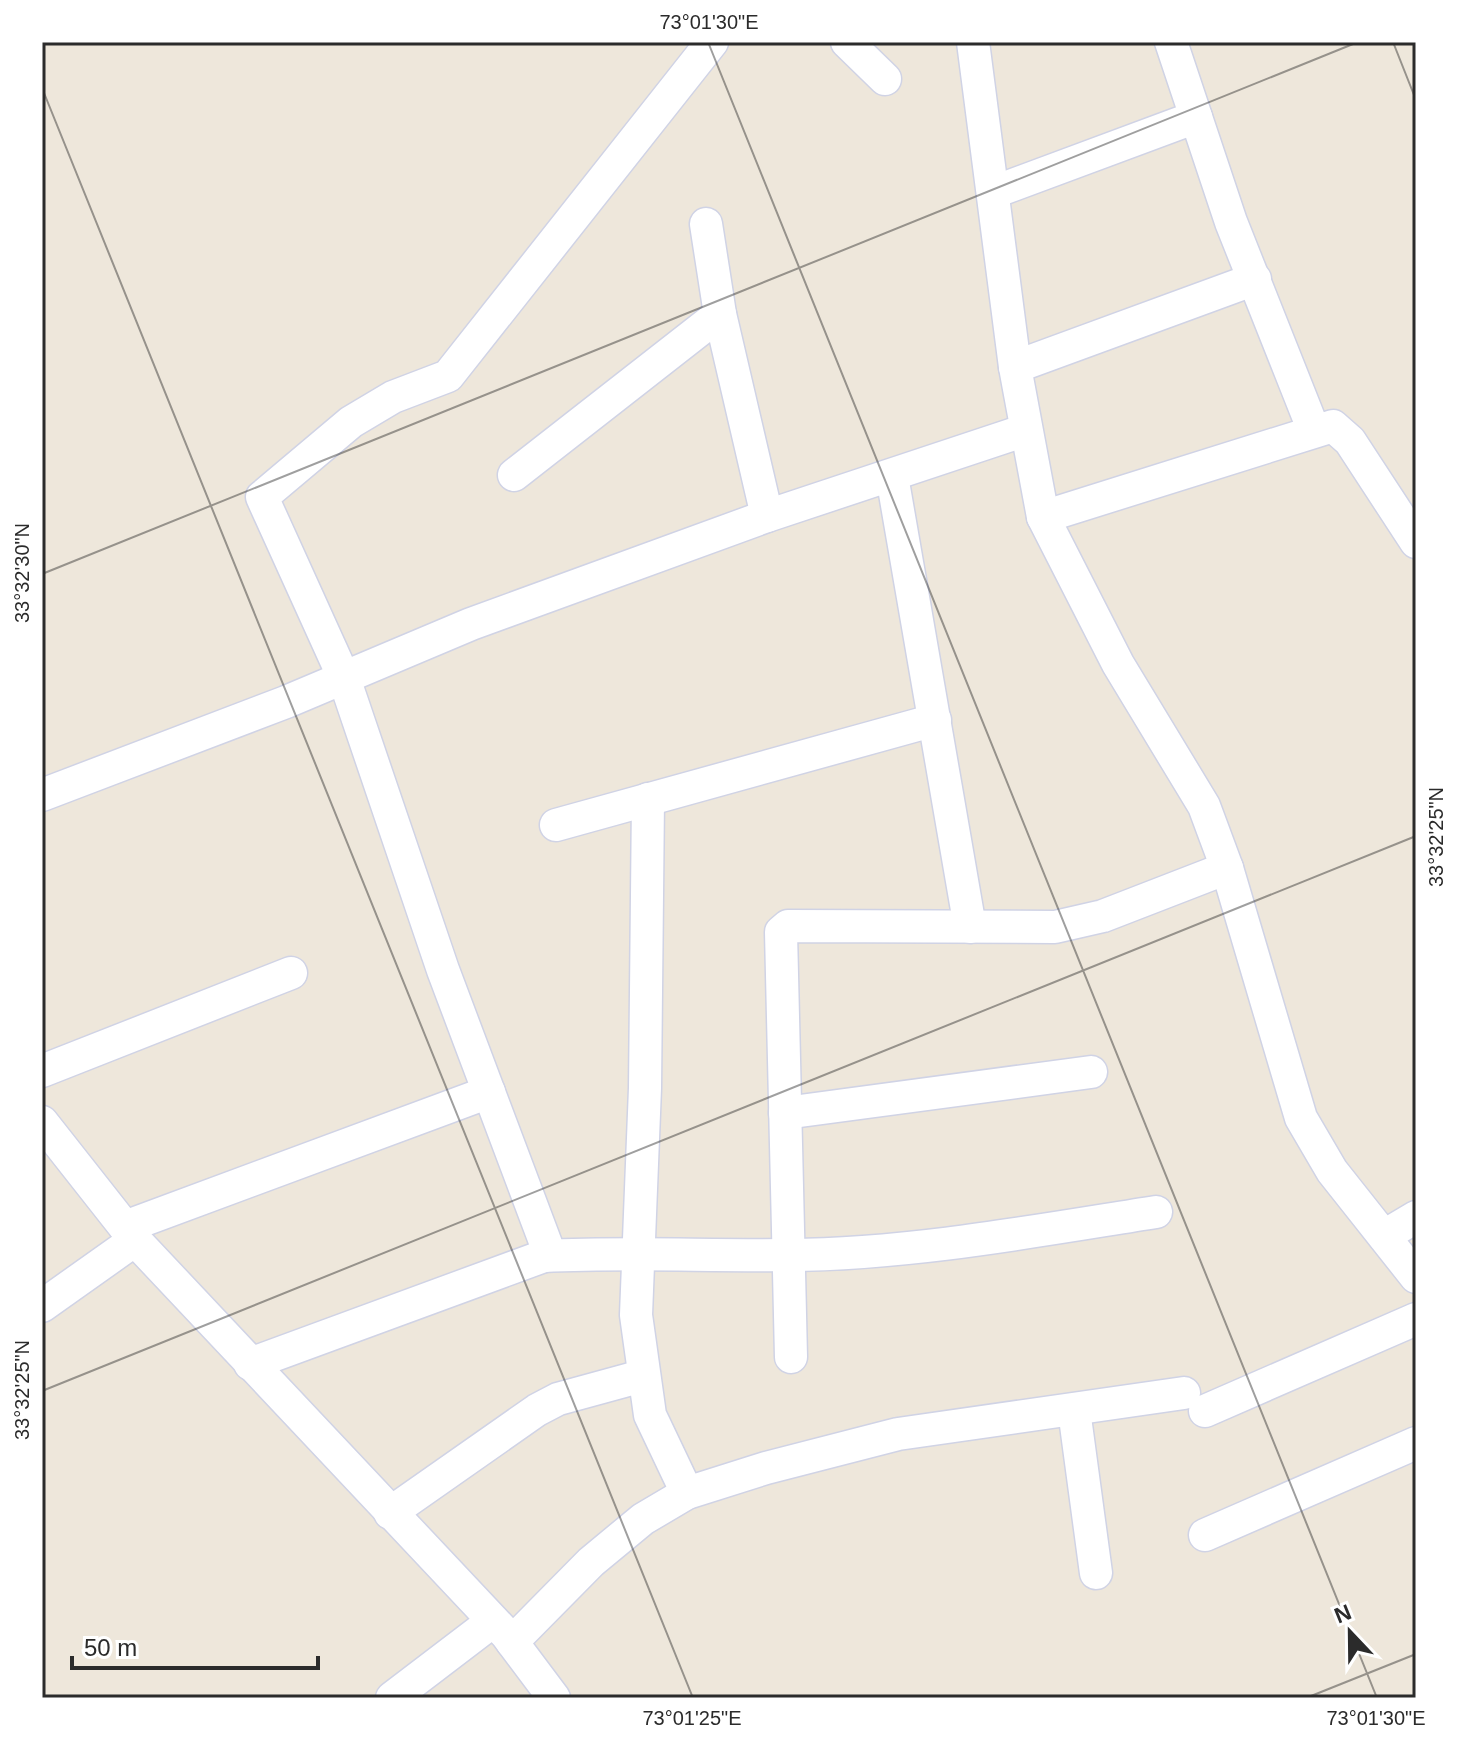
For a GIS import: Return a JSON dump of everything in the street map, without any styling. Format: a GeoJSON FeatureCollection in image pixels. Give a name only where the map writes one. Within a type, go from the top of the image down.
{"type":"FeatureCollection","features":[{"type":"Feature","properties":{"kind":"street"},"geometry":{"type":"LineString","coordinates":[[544,1256],[546,1244],[443,970],[344,678],[262,497],[351,422],[393,397],[448,376],[712,42]]}},
{"type":"Feature","properties":{"kind":"street"},"geometry":{"type":"LineString","coordinates":[[847,42],[885,79]]}},
{"type":"Feature","properties":{"kind":"street"},"geometry":{"type":"LineString","coordinates":[[973,42],[1015,367],[1043,517],[1118,664],[1204,806],[1227,868],[1301,1118],[1332,1171],[1416,1277]]}},
{"type":"Feature","properties":{"kind":"street"},"geometry":{"type":"LineString","coordinates":[[1171,42],[1255,279],[1314,431]]}},
{"type":"Feature","properties":{"kind":"street"},"geometry":{"type":"LineString","coordinates":[[994,192],[1196,117]]}},
{"type":"Feature","properties":{"kind":"street"},"geometry":{"type":"LineString","coordinates":[[706,224],[720,314],[767,516]]}},
{"type":"Feature","properties":{"kind":"street"},"geometry":{"type":"LineString","coordinates":[[1015,367],[1255,279]]}},
{"type":"Feature","properties":{"kind":"street"},"geometry":{"type":"LineString","coordinates":[[514,475],[720,314]]}},
{"type":"Feature","properties":{"kind":"street"},"geometry":{"type":"LineString","coordinates":[[1043,517],[1333,426],[1350,441],[1416,542]]}},
{"type":"Feature","properties":{"kind":"street"},"geometry":{"type":"LineString","coordinates":[[42,795],[344,678],[471,624],[767,516],[1026,430]]}},
{"type":"Feature","properties":{"kind":"street"},"geometry":{"type":"LineString","coordinates":[[892,476],[970,927]]}},
{"type":"Feature","properties":{"kind":"street"},"geometry":{"type":"LineString","coordinates":[[556,825],[935,720]]}},
{"type":"Feature","properties":{"kind":"street"},"geometry":{"type":"LineString","coordinates":[[648,799],[645,1088],[636,1252],[636,1315],[642,1376],[650,1415],[687,1493]]}},
{"type":"Feature","properties":{"kind":"street"},"geometry":{"type":"LineString","coordinates":[[791,1357],[781,932],[788,926],[1055,927],[1103,916],[1227,868]]}},
{"type":"Feature","properties":{"kind":"street"},"geometry":{"type":"LineString","coordinates":[[42,1071],[291,973]]}},
{"type":"Feature","properties":{"kind":"street"},"geometry":{"type":"LineString","coordinates":[[785,1113],[1091,1072]]}},
{"type":"Feature","properties":{"kind":"street"},"geometry":{"type":"LineString","coordinates":[[42,1306],[130,1233],[489,1092]]}},
{"type":"Feature","properties":{"kind":"street"},"geometry":{"type":"LineString","coordinates":[[42,1122],[130,1233],[503,1632],[554,1698]]}},
{"type":"Feature","properties":{"kind":"street"},"geometry":{"type":"LineString","coordinates":[[250,1364],[544,1256],[636,1252],[789,1255],[990,1238],[1156,1212]]}},
{"type":"Feature","properties":{"kind":"street"},"geometry":{"type":"LineString","coordinates":[[1384,1236],[1416,1217]]}},
{"type":"Feature","properties":{"kind":"street"},"geometry":{"type":"LineString","coordinates":[[392,1698],[503,1632],[643,1519],[687,1493],[766,1468],[898,1434],[1074,1410],[1194,1402],[1416,1319]]}},
{"type":"Feature","properties":{"kind":"street"},"geometry":{"type":"LineString","coordinates":[[390,1513],[537,1410],[558,1399],[642,1376]]}},
{"type":"Feature","properties":{"kind":"street"},"geometry":{"type":"LineString","coordinates":[[1074,1410],[1096,1573]]}},
{"type":"Feature","properties":{"kind":"street"},"geometry":{"type":"LineString","coordinates":[[1205,1535],[1416,1443]]}}]}
